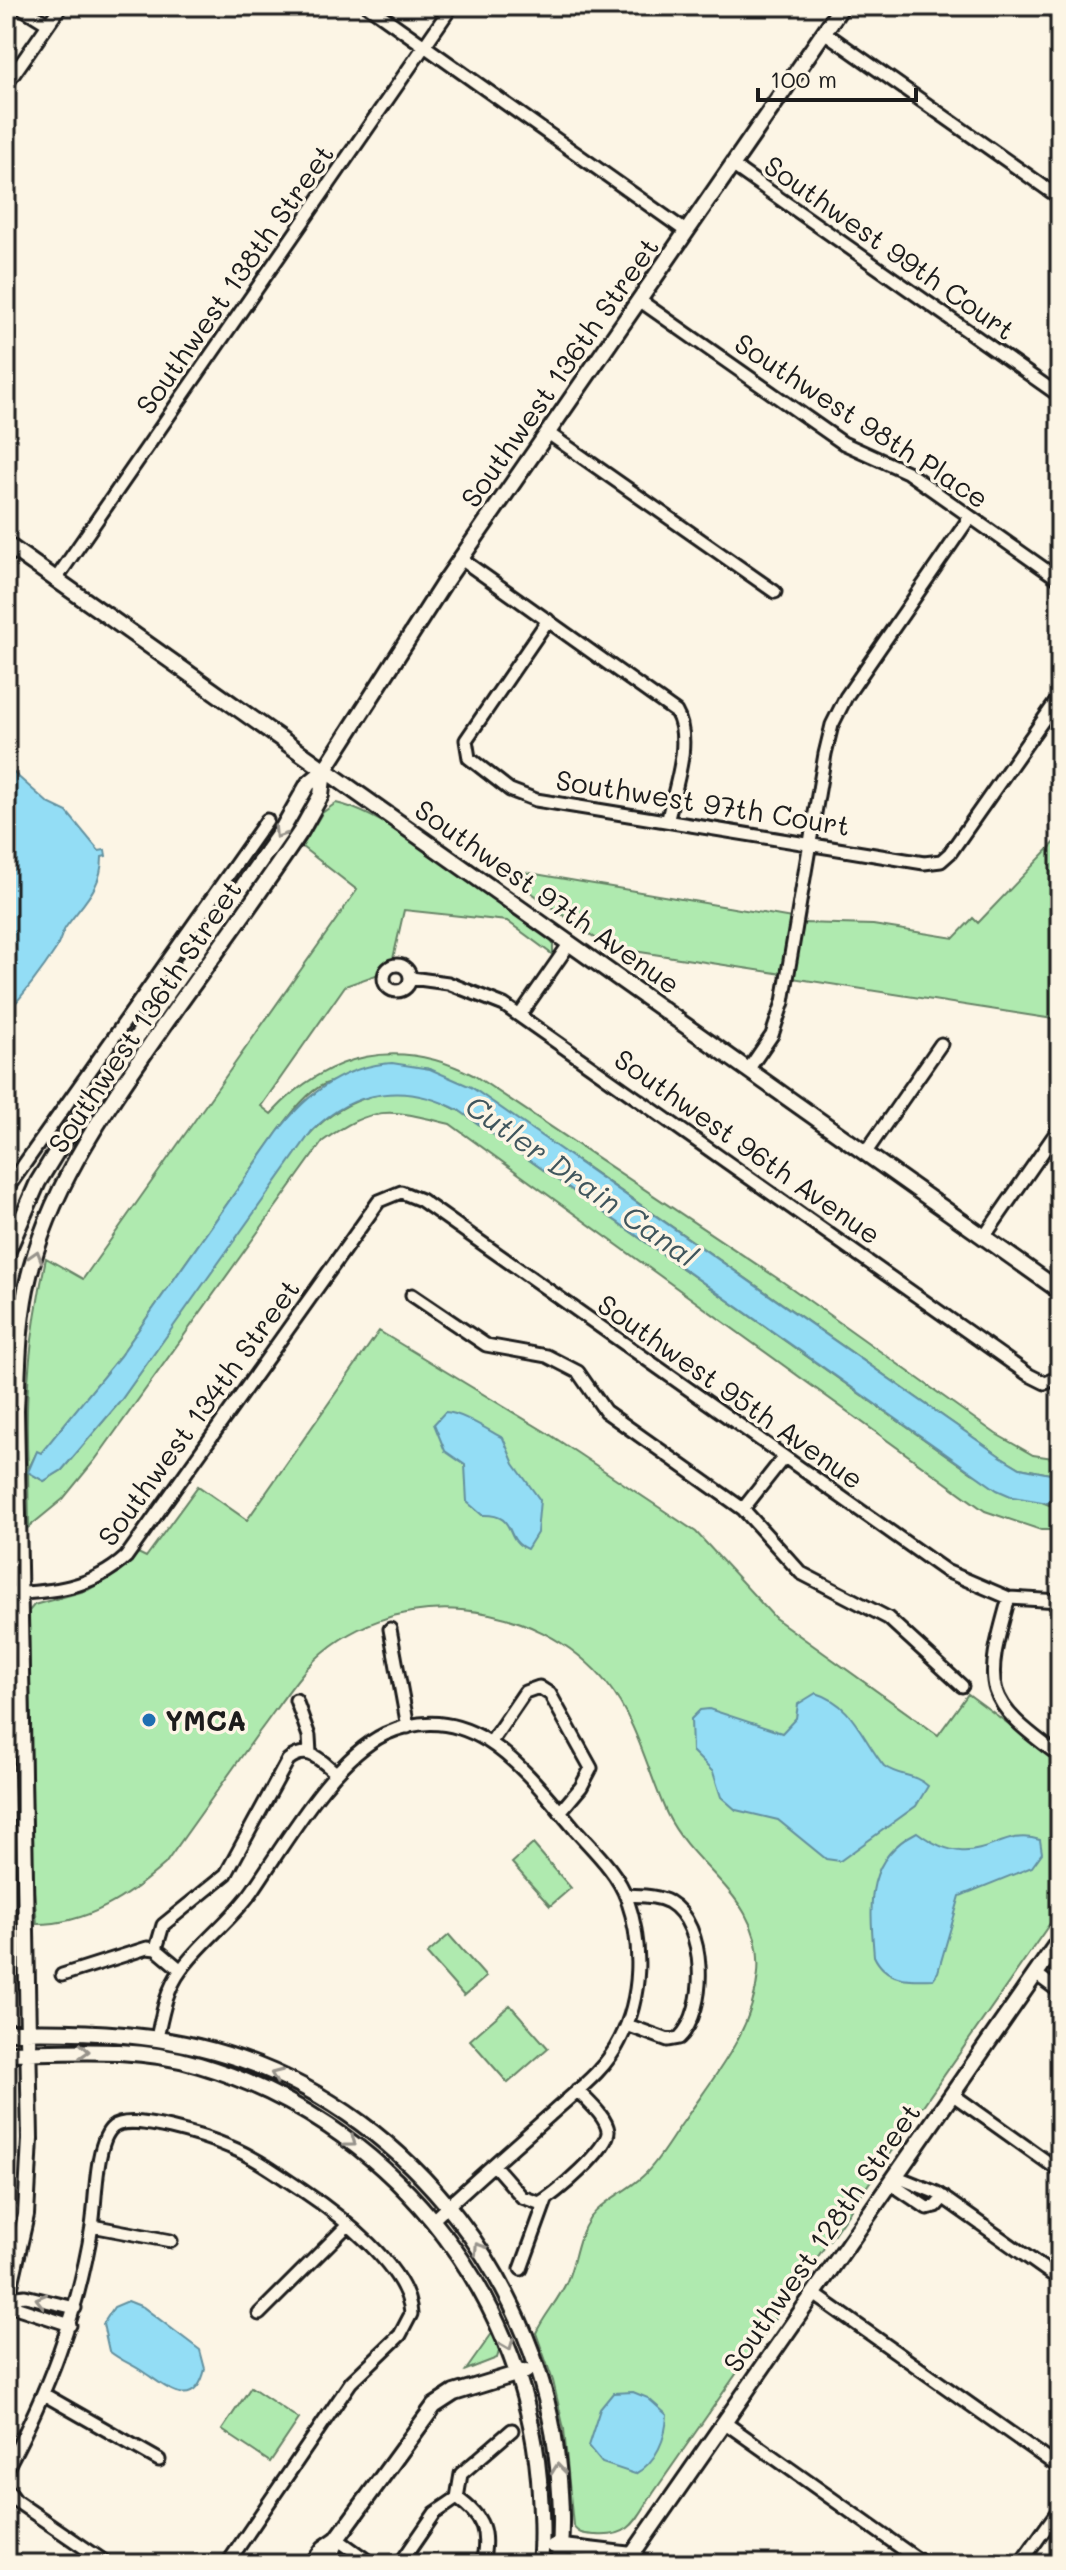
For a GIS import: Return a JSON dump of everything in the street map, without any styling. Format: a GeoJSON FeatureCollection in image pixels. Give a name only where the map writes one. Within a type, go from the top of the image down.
{"type":"FeatureCollection","features":[{"type":"Feature","properties":{"kind":"street"},"geometry":{"type":"LineString","coordinates":[[19,6],[48,24]]}},
{"type":"Feature","properties":{"kind":"street"},"geometry":{"type":"LineString","coordinates":[[6,85],[61,6]]}},
{"type":"Feature","properties":{"kind":"street"},"geometry":{"type":"LineString","coordinates":[[368,6],[687,232]]}},
{"type":"Feature","properties":{"kind":"street","name":"Southwest 138th Street"},"geometry":{"type":"LineString","coordinates":[[56,579],[452,6]]}},
{"type":"Feature","properties":{"kind":"street","name":"Southwest 136th Street"},"geometry":{"type":"LineString","coordinates":[[6,1255],[38,1182],[60,1146],[280,833],[308,784],[324,771],[461,559],[842,6]]}},
{"type":"Feature","properties":{"kind":"street"},"geometry":{"type":"LineString","coordinates":[[1047,6],[1060,15]]}},
{"type":"Feature","properties":{"kind":"street"},"geometry":{"type":"LineString","coordinates":[[824,32],[1060,198]]}},
{"type":"Feature","properties":{"kind":"street","name":"Southwest 99th Court"},"geometry":{"type":"LineString","coordinates":[[732,165],[1060,396]]}},
{"type":"Feature","properties":{"kind":"street","name":"Southwest 98th Place"},"geometry":{"type":"LineString","coordinates":[[639,300],[843,443],[896,466],[1060,580]]}},
{"type":"Feature","properties":{"kind":"street"},"geometry":{"type":"LineString","coordinates":[[548,433],[775,592]]}},
{"type":"Feature","properties":{"kind":"street"},"geometry":{"type":"LineString","coordinates":[[748,1070],[772,1035],[783,1002],[828,739],[836,715],[970,517]]}},
{"type":"Feature","properties":{"kind":"street","name":"Southwest 97th Avenue"},"geometry":{"type":"LineString","coordinates":[[6,544],[1060,1291]]}},
{"type":"Feature","properties":{"kind":"street"},"geometry":{"type":"LineString","coordinates":[[461,559],[676,712],[682,728],[668,819]]}},
{"type":"Feature","properties":{"kind":"street","name":"Southwest 97th Court"},"geometry":{"type":"LineString","coordinates":[[548,620],[470,732],[465,746],[469,758],[484,772],[528,797],[924,863],[941,861],[1060,696]]}},
{"type":"Feature","properties":{"kind":"street","name":"Southwest 136th Street"},"geometry":{"type":"LineString","coordinates":[[7,2300],[26,2215],[30,2139],[13,1594],[16,1410],[19,1343],[26,1288],[41,1238],[65,1181],[99,1120],[301,831],[321,795],[324,771]]}},
{"type":"Feature","properties":{"kind":"street","name":"Southwest 136th Street"},"geometry":{"type":"LineString","coordinates":[[6,1190],[267,820]]}},
{"type":"Feature","properties":{"kind":"street"},"geometry":{"type":"LineString","coordinates":[[520,1015],[570,943]]}},
{"type":"Feature","properties":{"kind":"street","name":"Southwest 96th Avenue"},"geometry":{"type":"LineString","coordinates":[[411,978],[473,991],[520,1015],[1029,1375],[1045,1383],[1060,1377]]}},
{"type":"Feature","properties":{"kind":"street"},"geometry":{"type":"LineString","coordinates":[[866,1152],[941,1044]]}},
{"type":"Feature","properties":{"kind":"street"},"geometry":{"type":"LineString","coordinates":[[984,1237],[1060,1127]]}},
{"type":"Feature","properties":{"kind":"street","name":"Southwest 95th Avenue"},"geometry":{"type":"LineString","coordinates":[[388,1194],[405,1192],[421,1200],[946,1571],[1009,1598],[1060,1601]]}},
{"type":"Feature","properties":{"kind":"street","name":"Southwest 134th Street"},"geometry":{"type":"LineString","coordinates":[[13,1594],[83,1584],[110,1570],[131,1552],[373,1208],[388,1194]]}},
{"type":"Feature","properties":{"kind":"street"},"geometry":{"type":"LineString","coordinates":[[412,1295],[486,1345],[547,1356],[578,1372],[605,1411],[743,1509],[801,1573],[888,1618],[962,1686]]}},
{"type":"Feature","properties":{"kind":"street"},"geometry":{"type":"LineString","coordinates":[[743,1509],[784,1457]]}},
{"type":"Feature","properties":{"kind":"street"},"geometry":{"type":"LineString","coordinates":[[1009,1598],[994,1664],[995,1690],[1011,1719],[1060,1756]]}},
{"type":"Feature","properties":{"kind":"street"},"geometry":{"type":"LineString","coordinates":[[390,1629],[408,1727]]}},
{"type":"Feature","properties":{"kind":"street"},"geometry":{"type":"LineString","coordinates":[[491,1742],[525,1692],[539,1687],[550,1694],[591,1768],[581,1787],[560,1812]]}},
{"type":"Feature","properties":{"kind":"street"},"geometry":{"type":"LineString","coordinates":[[296,1700],[309,1736],[310,1753]]}},
{"type":"Feature","properties":{"kind":"street"},"geometry":{"type":"LineString","coordinates":[[157,2038],[170,1990],[181,1970],[235,1914],[336,1773],[369,1743],[408,1727],[442,1725],[491,1742],[513,1758],[609,1868],[626,1895],[638,1948],[635,1995],[627,2025],[607,2062],[433,2220]]}},
{"type":"Feature","properties":{"kind":"street"},"geometry":{"type":"LineString","coordinates":[[156,1949],[163,1925],[226,1874],[288,1760],[301,1752],[310,1753],[336,1773]]}},
{"type":"Feature","properties":{"kind":"street"},"geometry":{"type":"LineString","coordinates":[[626,1895],[657,1897],[675,1906],[693,1935],[700,1958],[697,1997],[683,2034],[668,2040],[627,2025]]}},
{"type":"Feature","properties":{"kind":"street","name":"Southwest 128th Street"},"geometry":{"type":"LineString","coordinates":[[629,2559],[1060,1939]]}},
{"type":"Feature","properties":{"kind":"street"},"geometry":{"type":"LineString","coordinates":[[62,1975],[147,1948],[156,1949],[181,1970]]}},
{"type":"Feature","properties":{"kind":"street"},"geometry":{"type":"LineString","coordinates":[[1036,1974],[1060,1992]]}},
{"type":"Feature","properties":{"kind":"street"},"geometry":{"type":"LineString","coordinates":[[6,2032],[157,2038],[241,2060],[320,2097],[375,2135],[416,2170],[448,2206],[495,2272],[538,2368],[555,2444],[561,2547],[558,2564]]}},
{"type":"Feature","properties":{"kind":"street"},"geometry":{"type":"LineString","coordinates":[[6,2053],[74,2050],[155,2055],[231,2076],[310,2114],[392,2175],[433,2220],[476,2279],[519,2373],[536,2443],[542,2545],[540,2564]]}},
{"type":"Feature","properties":{"kind":"street"},"geometry":{"type":"LineString","coordinates":[[295,2106],[305,2088]]}},
{"type":"Feature","properties":{"kind":"street"},"geometry":{"type":"LineString","coordinates":[[494,2165],[527,2201],[539,2203],[546,2200],[606,2141],[605,2122],[577,2090]]}},
{"type":"Feature","properties":{"kind":"street"},"geometry":{"type":"LineString","coordinates":[[952,2094],[1060,2171]]}},
{"type":"Feature","properties":{"kind":"street"},"geometry":{"type":"LineString","coordinates":[[310,2114],[320,2097]]}},
{"type":"Feature","properties":{"kind":"street"},"geometry":{"type":"LineString","coordinates":[[6,2470],[45,2395],[70,2325],[92,2226],[103,2142],[108,2132],[122,2123],[147,2124],[230,2147],[283,2177],[348,2225],[404,2289],[410,2303],[409,2324],[351,2382],[227,2564]]}},
{"type":"Feature","properties":{"kind":"street"},"geometry":{"type":"LineString","coordinates":[[893,2180],[927,2208],[936,2206],[944,2197]]}},
{"type":"Feature","properties":{"kind":"street"},"geometry":{"type":"LineString","coordinates":[[893,2180],[944,2197],[1060,2280]]}},
{"type":"Feature","properties":{"kind":"street"},"geometry":{"type":"LineString","coordinates":[[521,2269],[546,2200]]}},
{"type":"Feature","properties":{"kind":"street"},"geometry":{"type":"LineString","coordinates":[[259,2314],[348,2225]]}},
{"type":"Feature","properties":{"kind":"street"},"geometry":{"type":"LineString","coordinates":[[92,2226],[171,2241]]}},
{"type":"Feature","properties":{"kind":"street"},"geometry":{"type":"LineString","coordinates":[[814,2294],[1060,2468]]}},
{"type":"Feature","properties":{"kind":"street"},"geometry":{"type":"LineString","coordinates":[[7,2300],[25,2296],[75,2308]]}},
{"type":"Feature","properties":{"kind":"street"},"geometry":{"type":"LineString","coordinates":[[7,2300],[18,2308],[70,2325]]}},
{"type":"Feature","properties":{"kind":"street"},"geometry":{"type":"LineString","coordinates":[[326,2564],[337,2539],[434,2406],[454,2393],[538,2368]]}},
{"type":"Feature","properties":{"kind":"street"},"geometry":{"type":"LineString","coordinates":[[45,2395],[159,2460]]}},
{"type":"Feature","properties":{"kind":"street"},"geometry":{"type":"LineString","coordinates":[[724,2422],[924,2564]]}},
{"type":"Feature","properties":{"kind":"street"},"geometry":{"type":"LineString","coordinates":[[457,2498],[461,2474],[512,2430]]}},
{"type":"Feature","properties":{"kind":"street"},"geometry":{"type":"LineString","coordinates":[[6,2489],[14,2500],[108,2564]]}},
{"type":"Feature","properties":{"kind":"street"},"geometry":{"type":"LineString","coordinates":[[400,2564],[438,2509],[457,2498]]}},
{"type":"Feature","properties":{"kind":"street"},"geometry":{"type":"LineString","coordinates":[[457,2498],[473,2510],[484,2525],[487,2540],[482,2564]]}},
{"type":"Feature","properties":{"kind":"street"},"geometry":{"type":"LineString","coordinates":[[1020,2564],[1060,2508]]}},
{"type":"Feature","properties":{"kind":"street"},"geometry":{"type":"LineString","coordinates":[[312,2564],[324,2548],[337,2539]]}},
{"type":"Feature","properties":{"kind":"street"},"geometry":{"type":"LineString","coordinates":[[337,2539],[372,2564]]}},
{"type":"Feature","properties":{"kind":"street"},"geometry":{"type":"LineString","coordinates":[[542,2545],[645,2564]]}},
{"type":"Feature","properties":{"kind":"green space"},"geometry":{"type":"Polygon","coordinates":[[[336,803],[359,810],[444,860],[547,936],[553,944],[553,955],[507,921],[404,910],[393,959],[379,974],[345,986],[261,1106],[271,1114],[317,1076],[341,1064],[367,1057],[393,1054],[420,1057],[475,1076],[783,1282],[996,1434],[1033,1455],[1060,1459],[1060,1476],[1020,1468],[1000,1456],[578,1161],[430,1069],[420,1068],[347,1077],[325,1084],[305,1099],[277,1133],[120,1356],[41,1454],[37,1452],[28,1470],[30,1363],[46,1258],[83,1279],[357,890],[302,847],[322,813],[336,803]]]}},
{"type":"Feature","properties":{"kind":"green space"},"geometry":{"type":"Polygon","coordinates":[[[1060,837],[1060,1020],[792,978],[802,923],[873,925],[954,938],[973,918],[978,923],[1060,837]]]}},
{"type":"Feature","properties":{"kind":"green space"},"geometry":{"type":"Polygon","coordinates":[[[495,867],[792,918],[783,974],[608,947],[495,867]]]}},
{"type":"Feature","properties":{"kind":"green space"},"geometry":{"type":"Polygon","coordinates":[[[402,1091],[427,1095],[460,1111],[972,1473],[1049,1505],[1060,1505],[1060,1530],[1041,1530],[985,1511],[450,1124],[397,1113],[370,1115],[323,1141],[95,1460],[63,1499],[29,1527],[28,1472],[44,1481],[62,1470],[119,1403],[304,1140],[325,1120],[348,1105],[402,1091]]]}},
{"type":"Feature","properties":{"kind":"green space"},"geometry":{"type":"Polygon","coordinates":[[[379,1331],[549,1434],[696,1532],[775,1618],[938,1735],[968,1694],[1060,1762],[1060,1909],[632,2525],[608,2535],[586,2534],[573,2526],[564,2429],[553,2381],[536,2333],[567,2281],[590,2218],[654,2164],[731,2052],[749,2015],[758,1973],[757,1947],[750,1924],[739,1905],[694,1853],[667,1814],[627,1715],[608,1685],[578,1655],[542,1632],[503,1617],[461,1610],[419,1611],[379,1621],[341,1639],[308,1667],[165,1864],[121,1897],[90,1914],[37,1924],[33,1880],[29,1611],[34,1605],[88,1590],[117,1573],[138,1553],[146,1557],[198,1486],[247,1520],[379,1331]]]}},
{"type":"Feature","properties":{"kind":"green space"},"geometry":{"type":"Polygon","coordinates":[[[533,1844],[571,1888],[550,1906],[512,1863],[533,1844]]]}},
{"type":"Feature","properties":{"kind":"green space"},"geometry":{"type":"Polygon","coordinates":[[[449,1935],[486,1977],[464,1996],[427,1954],[449,1935]]]}},
{"type":"Feature","properties":{"kind":"green space"},"geometry":{"type":"Polygon","coordinates":[[[510,2005],[548,2048],[508,2083],[470,2040],[510,2005]]]}},
{"type":"Feature","properties":{"kind":"green space"},"geometry":{"type":"Polygon","coordinates":[[[493,2332],[500,2348],[497,2358],[466,2370],[493,2332]]]}},
{"type":"Feature","properties":{"kind":"green space"},"geometry":{"type":"Polygon","coordinates":[[[251,2387],[299,2419],[270,2462],[222,2430],[251,2387]]]}},
{"type":"Feature","properties":{"kind":"water"},"geometry":{"type":"Polygon","coordinates":[[[6,766],[48,803],[67,812],[99,851],[105,850],[106,856],[102,857],[95,886],[64,930],[56,949],[6,1014],[6,766]]]}},
{"type":"Feature","properties":{"kind":"water","name":"Cutler Drain Canal"},"geometry":{"type":"Polygon","coordinates":[[[392,1063],[430,1069],[471,1087],[1000,1456],[1020,1468],[1060,1476],[1060,1505],[1013,1497],[997,1490],[460,1111],[421,1096],[401,1094],[364,1098],[328,1117],[312,1131],[119,1403],[62,1470],[44,1481],[28,1472],[37,1451],[41,1453],[120,1356],[288,1119],[313,1095],[341,1076],[374,1065],[392,1063]]]}},
{"type":"Feature","properties":{"kind":"water"},"geometry":{"type":"Polygon","coordinates":[[[445,1412],[466,1418],[503,1438],[514,1464],[540,1500],[537,1533],[527,1549],[519,1545],[501,1518],[482,1515],[467,1502],[465,1465],[445,1451],[434,1424],[445,1412]]]}},
{"type":"Feature","properties":{"kind":"water"},"geometry":{"type":"Polygon","coordinates":[[[816,1693],[829,1698],[848,1714],[884,1766],[928,1786],[916,1806],[840,1861],[826,1859],[778,1820],[736,1810],[721,1797],[713,1772],[692,1751],[691,1719],[700,1710],[709,1709],[782,1733],[796,1718],[798,1704],[816,1693]]]}},
{"type":"Feature","properties":{"kind":"water"},"geometry":{"type":"Polygon","coordinates":[[[917,1832],[938,1845],[956,1851],[971,1851],[1025,1837],[1040,1840],[1042,1853],[1032,1867],[960,1896],[938,1972],[933,1979],[907,1979],[891,1975],[874,1956],[872,1902],[879,1870],[900,1843],[917,1832]]]}},
{"type":"Feature","properties":{"kind":"water"},"geometry":{"type":"Polygon","coordinates":[[[128,2301],[143,2307],[200,2350],[205,2369],[194,2391],[186,2394],[169,2389],[109,2351],[103,2324],[114,2307],[128,2301]]]}},
{"type":"Feature","properties":{"kind":"water"},"geometry":{"type":"Polygon","coordinates":[[[633,2392],[648,2398],[667,2415],[659,2449],[649,2463],[635,2474],[602,2463],[588,2446],[600,2409],[613,2393],[633,2392]]]}},
{"type":"Feature","properties":{"kind":"place","name":"YMCA"},"geometry":{"type":"Point","coordinates":[149,1720]}}]}
